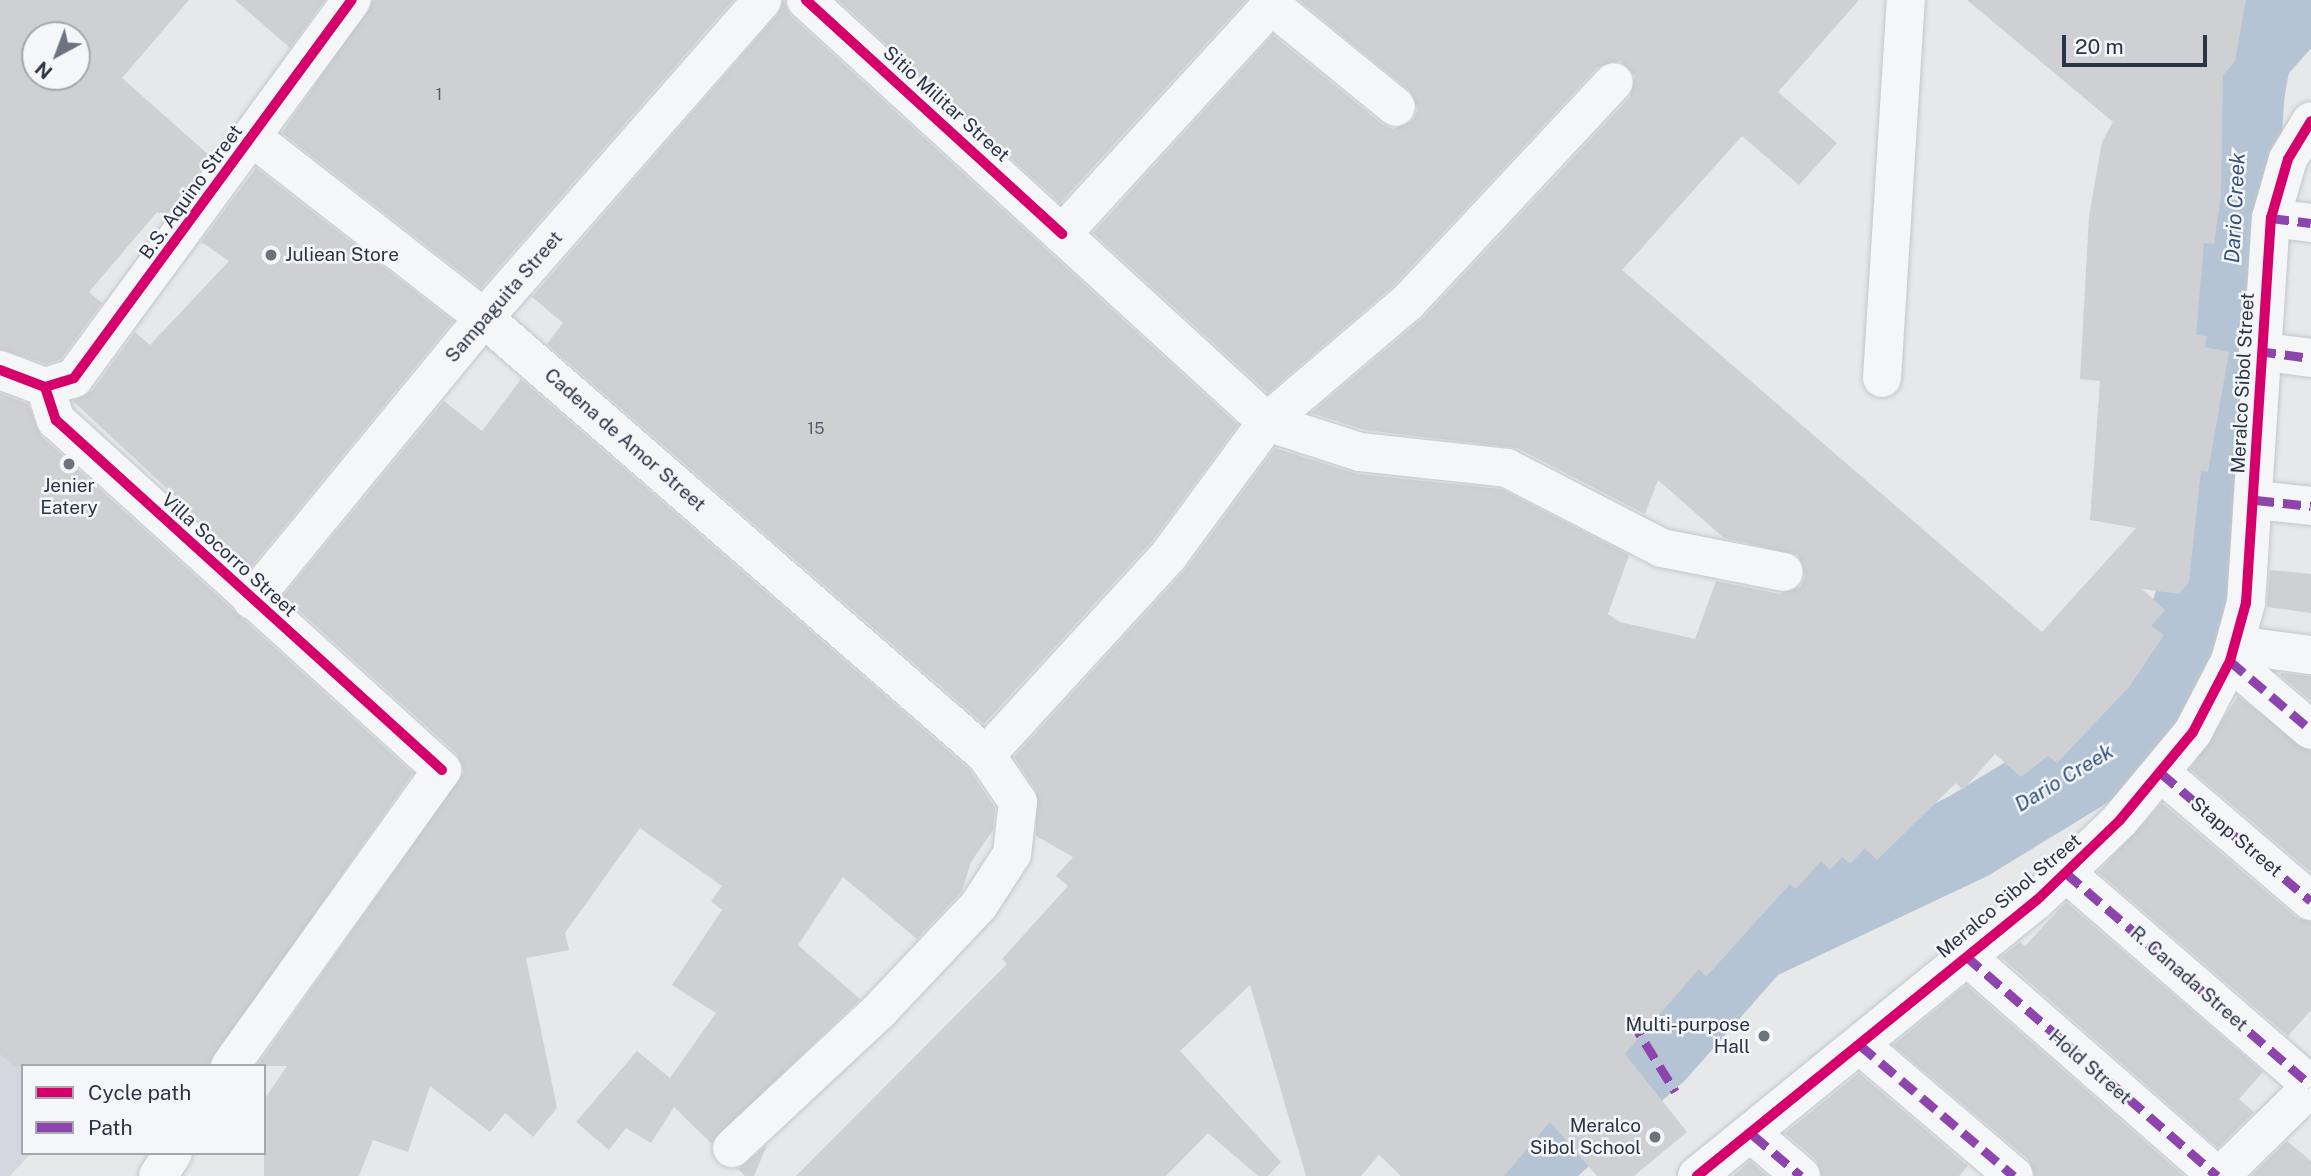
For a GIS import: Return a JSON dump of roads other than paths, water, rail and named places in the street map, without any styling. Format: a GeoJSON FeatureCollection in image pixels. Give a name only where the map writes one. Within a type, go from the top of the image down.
{"type":"FeatureCollection","features":[{"type":"Feature","properties":{"kind":"street","name":"B.S. Aquino Street"},"geometry":{"type":"LineString","coordinates":[[45,387],[74,378],[83,368],[352,0]]}},
{"type":"Feature","properties":{"kind":"street","name":"Sampaguita Street"},"geometry":{"type":"LineString","coordinates":[[252,600],[484,318],[762,0]]}},
{"type":"Feature","properties":{"kind":"street","name":"Sitio Militar Street"},"geometry":{"type":"LineString","coordinates":[[806,0],[1267,422]]}},
{"type":"Feature","properties":{"kind":"street"},"geometry":{"type":"LineString","coordinates":[[1882,377],[1906,0]]}},
{"type":"Feature","properties":{"kind":"street"},"geometry":{"type":"LineString","coordinates":[[1062,234],[1271,5],[1396,107]]}},
{"type":"Feature","properties":{"kind":"street"},"geometry":{"type":"LineString","coordinates":[[986,755],[1169,555],[1267,422],[1408,302],[1614,82]]}},
{"type":"Feature","properties":{"kind":"street","name":"Meralco Sibol Street"},"geometry":{"type":"LineString","coordinates":[[1697,1176],[1753,1135],[2066,873],[2161,773],[2193,732],[2233,653],[2254,551],[2258,351],[2271,218],[2288,159],[2311,121]]}},
{"type":"Feature","properties":{"kind":"street","name":"Cadena de Amor Street"},"geometry":{"type":"LineString","coordinates":[[253,138],[484,318],[986,755],[1018,802],[1012,854],[979,905],[879,1011],[732,1148]]}},
{"type":"Feature","properties":{"kind":"street"},"geometry":{"type":"LineString","coordinates":[[2271,218],[2311,223]]}},
{"type":"Feature","properties":{"kind":"street"},"geometry":{"type":"LineString","coordinates":[[2258,351],[2311,358]]}},
{"type":"Feature","properties":{"kind":"street"},"geometry":{"type":"LineString","coordinates":[[0,370],[45,387]]}},
{"type":"Feature","properties":{"kind":"street","name":"Villa Socorro Street"},"geometry":{"type":"LineString","coordinates":[[45,387],[56,420],[442,770],[231,1064]]}},
{"type":"Feature","properties":{"kind":"street"},"geometry":{"type":"LineString","coordinates":[[1267,422],[1360,452],[1507,468],[1662,548],[1784,572]]}},
{"type":"Feature","properties":{"kind":"street"},"geometry":{"type":"LineString","coordinates":[[2256,500],[2311,506]]}},
{"type":"Feature","properties":{"kind":"street"},"geometry":{"type":"LineString","coordinates":[[2233,653],[2311,655]]}},
{"type":"Feature","properties":{"kind":"street"},"geometry":{"type":"LineString","coordinates":[[2233,653],[2311,730]]}},
{"type":"Feature","properties":{"kind":"street","name":"Stapp Street"},"geometry":{"type":"LineString","coordinates":[[2161,773],[2311,901]]}},
{"type":"Feature","properties":{"kind":"street","name":"R. Canada Street"},"geometry":{"type":"LineString","coordinates":[[2066,873],[2311,1086]]}},
{"type":"Feature","properties":{"kind":"street","name":"Hold Street"},"geometry":{"type":"LineString","coordinates":[[1966,956],[2218,1176]]}},
{"type":"Feature","properties":{"kind":"street"},"geometry":{"type":"LineString","coordinates":[[1860,1045],[2014,1176]]}},
{"type":"Feature","properties":{"kind":"street"},"geometry":{"type":"LineString","coordinates":[[2218,1176],[2311,1086]]}},
{"type":"Feature","properties":{"kind":"street"},"geometry":{"type":"LineString","coordinates":[[1753,1135],[1801,1176]]}},
{"type":"Feature","properties":{"kind":"street"},"geometry":{"type":"LineString","coordinates":[[158,1176],[172,1155]]}},
{"type":"Feature","properties":{"kind":"waterway","name":"Dario Creek"},"geometry":{"type":"LineString","coordinates":[[1512,1176],[1655,1048],[1751,939],[1967,837],[2124,741],[2176,671],[2226,519],[2220,412],[2241,89],[2248,53],[2295,0]]}},
{"type":"Feature","properties":{"kind":"place","name":"Juliean Store"},"geometry":{"type":"Point","coordinates":[271,255]}},
{"type":"Feature","properties":{"kind":"place","name":"Jenier Eatery"},"geometry":{"type":"Point","coordinates":[69,464]}},
{"type":"Feature","properties":{"kind":"place","name":"Multi-purpose Hall"},"geometry":{"type":"Point","coordinates":[1764,1036]}},
{"type":"Feature","properties":{"kind":"place","name":"Meralco Sibol School"},"geometry":{"type":"Point","coordinates":[1655,1137]}}]}
